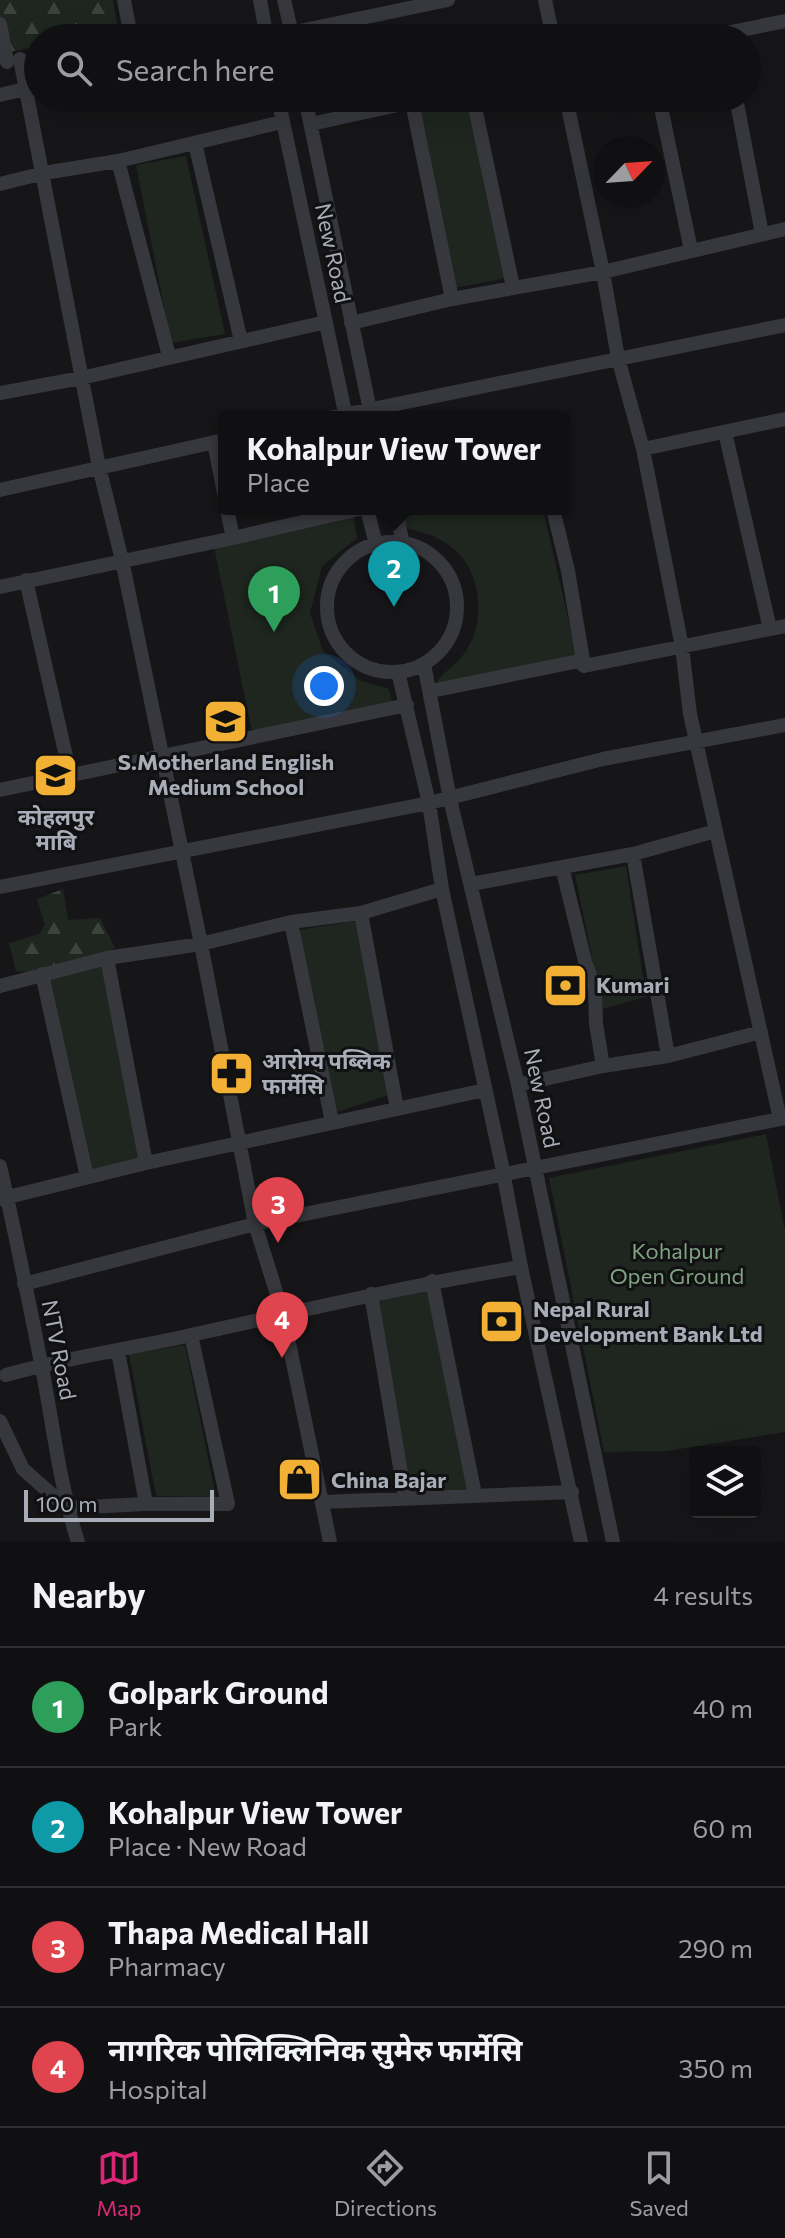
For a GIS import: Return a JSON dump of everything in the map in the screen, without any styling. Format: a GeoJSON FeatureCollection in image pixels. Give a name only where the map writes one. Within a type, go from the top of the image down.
{"type":"FeatureCollection","features":[{"type":"Feature","properties":{"kind":"street"},"geometry":{"type":"LineString","coordinates":[[124,0],[129,24]]}},
{"type":"Feature","properties":{"kind":"street"},"geometry":{"type":"LineString","coordinates":[[260,0],[264,24]]}},
{"type":"Feature","properties":{"kind":"street"},"geometry":{"type":"LineString","coordinates":[[284,0],[289,24]]}},
{"type":"Feature","properties":{"kind":"street"},"geometry":{"type":"LineString","coordinates":[[344,24],[448,0]]}},
{"type":"Feature","properties":{"kind":"street"},"geometry":{"type":"LineString","coordinates":[[545,0],[550,24]]}},
{"type":"Feature","properties":{"kind":"street"},"geometry":{"type":"LineString","coordinates":[[761,27],[785,21]]}},
{"type":"Feature","properties":{"kind":"street"},"geometry":{"type":"LineString","coordinates":[[0,24],[14,61],[24,75]]}},
{"type":"Feature","properties":{"kind":"street"},"geometry":{"type":"LineString","coordinates":[[0,95],[24,89]]}},
{"type":"Feature","properties":{"kind":"street"},"geometry":{"type":"LineString","coordinates":[[35,112],[99,467],[122,560],[255,1224],[283,1314],[330,1542]]}},
{"type":"Feature","properties":{"kind":"street","name":"New Road"},"geometry":{"type":"LineString","coordinates":[[280,112],[326,322],[340,411]]}},
{"type":"Feature","properties":{"kind":"street","name":"New Road"},"geometry":{"type":"LineString","coordinates":[[308,112],[370,411]]}},
{"type":"Feature","properties":{"kind":"street"},"geometry":{"type":"LineString","coordinates":[[311,124],[366,112]]}},
{"type":"Feature","properties":{"kind":"street"},"geometry":{"type":"LineString","coordinates":[[414,112],[452,299]]}},
{"type":"Feature","properties":{"kind":"street"},"geometry":{"type":"LineString","coordinates":[[476,112],[513,287]]}},
{"type":"Feature","properties":{"kind":"street"},"geometry":{"type":"LineString","coordinates":[[24,1284],[255,1224],[782,1119],[690,714],[682,647],[643,449],[618,358],[569,112]]}},
{"type":"Feature","properties":{"kind":"street"},"geometry":{"type":"LineString","coordinates":[[662,112],[691,250]]}},
{"type":"Feature","properties":{"kind":"street"},"geometry":{"type":"LineString","coordinates":[[739,112],[762,234]]}},
{"type":"Feature","properties":{"kind":"street"},"geometry":{"type":"LineString","coordinates":[[0,184],[118,161],[282,122]]}},
{"type":"Feature","properties":{"kind":"street"},"geometry":{"type":"LineString","coordinates":[[195,143],[241,341]]}},
{"type":"Feature","properties":{"kind":"street"},"geometry":{"type":"LineString","coordinates":[[118,161],[169,356]]}},
{"type":"Feature","properties":{"kind":"street"},"geometry":{"type":"LineString","coordinates":[[351,323],[452,299],[603,272],[785,229]]}},
{"type":"Feature","properties":{"kind":"street"},"geometry":{"type":"LineString","coordinates":[[0,393],[81,378],[326,322]]}},
{"type":"Feature","properties":{"kind":"street"},"geometry":{"type":"LineString","coordinates":[[375,411],[785,325]]}},
{"type":"Feature","properties":{"kind":"street"},"geometry":{"type":"LineString","coordinates":[[643,449],[785,419]]}},
{"type":"Feature","properties":{"kind":"street"},"geometry":{"type":"LineString","coordinates":[[584,666],[778,627],[725,432]]}},
{"type":"Feature","properties":{"kind":"street"},"geometry":{"type":"LineString","coordinates":[[0,490],[218,441]]}},
{"type":"Feature","properties":{"kind":"street"},"geometry":{"type":"LineString","coordinates":[[228,515],[233,538]]}},
{"type":"Feature","properties":{"kind":"street"},"geometry":{"type":"LineString","coordinates":[[0,587],[333,515]]}},
{"type":"Feature","properties":{"kind":"street"},"geometry":{"type":"LineString","coordinates":[[369,515],[376,544]]}},
{"type":"Feature","properties":{"kind":"street"},"geometry":{"type":"LineString","coordinates":[[400,515],[403,543]]}},
{"type":"Feature","properties":{"kind":"street"},"geometry":{"type":"LineString","coordinates":[[554,515],[568,571],[584,666]]}},
{"type":"Feature","properties":{"kind":"street"},"geometry":{"type":"LineString","coordinates":[[403,543],[420,548],[435,558],[454,587],[457,605],[455,623],[448,639],[438,653],[424,664],[398,672],[385,672],[361,664],[341,647],[329,624],[327,599],[335,574],[352,555],[376,544],[403,543]]}},
{"type":"Feature","properties":{"kind":"street"},"geometry":{"type":"LineString","coordinates":[[26,580],[70,774]]}},
{"type":"Feature","properties":{"kind":"street"},"geometry":{"type":"LineString","coordinates":[[431,691],[579,661],[584,666]]}},
{"type":"Feature","properties":{"kind":"street","name":"New Road"},"geometry":{"type":"LineString","coordinates":[[424,664],[450,799],[518,1085],[613,1542]]}},
{"type":"Feature","properties":{"kind":"street"},"geometry":{"type":"LineString","coordinates":[[398,672],[429,803],[442,889],[581,1542]]}},
{"type":"Feature","properties":{"kind":"street"},"geometry":{"type":"LineString","coordinates":[[0,790],[407,705]]}},
{"type":"Feature","properties":{"kind":"street"},"geometry":{"type":"LineString","coordinates":[[0,887],[450,799],[603,759],[785,725]]}},
{"type":"Feature","properties":{"kind":"street"},"geometry":{"type":"LineString","coordinates":[[471,884],[633,854],[716,831]]}},
{"type":"Feature","properties":{"kind":"street"},"geometry":{"type":"LineString","coordinates":[[633,854],[668,1056]]}},
{"type":"Feature","properties":{"kind":"street"},"geometry":{"type":"LineString","coordinates":[[562,867],[595,990],[596,1024],[603,1066]]}},
{"type":"Feature","properties":{"kind":"street"},"geometry":{"type":"LineString","coordinates":[[0,986],[107,958],[201,944],[291,922],[361,913],[442,889]]}},
{"type":"Feature","properties":{"kind":"street"},"geometry":{"type":"LineString","coordinates":[[361,913],[397,1109]]}},
{"type":"Feature","properties":{"kind":"street"},"geometry":{"type":"LineString","coordinates":[[291,922],[332,1122]]}},
{"type":"Feature","properties":{"kind":"street"},"geometry":{"type":"LineString","coordinates":[[107,958],[146,1163]]}},
{"type":"Feature","properties":{"kind":"street"},"geometry":{"type":"LineString","coordinates":[[42,974],[87,1177]]}},
{"type":"Feature","properties":{"kind":"street"},"geometry":{"type":"LineString","coordinates":[[518,1085],[603,1066],[668,1056],[761,1032]]}},
{"type":"Feature","properties":{"kind":"street"},"geometry":{"type":"LineString","coordinates":[[4,1198],[146,1163],[485,1090]]}},
{"type":"Feature","properties":{"kind":"street","name":"NTV Road"},"geometry":{"type":"LineString","coordinates":[[0,1166],[67,1508],[78,1542]]}},
{"type":"Feature","properties":{"kind":"street"},"geometry":{"type":"LineString","coordinates":[[2,1372],[118,1351],[432,1281],[521,1267]]}},
{"type":"Feature","properties":{"kind":"street"},"geometry":{"type":"LineString","coordinates":[[432,1281],[475,1495]]}},
{"type":"Feature","properties":{"kind":"street"},"geometry":{"type":"LineString","coordinates":[[371,1294],[405,1497]]}},
{"type":"Feature","properties":{"kind":"street"},"geometry":{"type":"LineString","coordinates":[[1,1424],[23,1469],[67,1508],[228,1504],[191,1335]]}},
{"type":"Feature","properties":{"kind":"street"},"geometry":{"type":"LineString","coordinates":[[118,1351],[146,1504]]}},
{"type":"Feature","properties":{"kind":"street"},"geometry":{"type":"LineString","coordinates":[[323,1502],[572,1492]]}},
{"type":"Feature","properties":{"kind":"green space"},"geometry":{"type":"Polygon","coordinates":[[[0,0],[113,0],[117,24],[24,24],[24,49],[0,54],[0,0]]]}},
{"type":"Feature","properties":{"kind":"green space"},"geometry":{"type":"Polygon","coordinates":[[[418,112],[473,112],[507,278],[454,288],[418,112]]]}},
{"type":"Feature","properties":{"kind":"green space"},"geometry":{"type":"Polygon","coordinates":[[[186,156],[225,334],[171,343],[136,165],[186,156]]]}},
{"type":"Feature","properties":{"kind":"green space"},"geometry":{"type":"Polygon","coordinates":[[[353,515],[357,538],[322,566],[310,613],[323,651],[361,681],[389,689],[393,705],[253,737],[213,542],[353,515]]]}},
{"type":"Feature","properties":{"kind":"green space"},"geometry":{"type":"Polygon","coordinates":[[[402,515],[544,515],[577,657],[434,687],[470,643],[478,616],[476,587],[465,561],[451,546],[425,533],[405,528],[402,515]]]}},
{"type":"Feature","properties":{"kind":"green space"},"geometry":{"type":"Polygon","coordinates":[[[626,866],[646,997],[603,1009],[575,875],[626,866]]]}},
{"type":"Feature","properties":{"kind":"green space"},"geometry":{"type":"Polygon","coordinates":[[[63,889],[68,920],[100,918],[115,948],[67,967],[16,971],[9,943],[39,934],[45,925],[37,899],[63,889]]]}},
{"type":"Feature","properties":{"kind":"green space"},"geometry":{"type":"Polygon","coordinates":[[[356,921],[389,1095],[337,1112],[298,930],[356,921]]]}},
{"type":"Feature","properties":{"kind":"green space"},"geometry":{"type":"Polygon","coordinates":[[[105,962],[143,1161],[90,1174],[44,978],[105,962]]]}},
{"type":"Feature","properties":{"kind":"green space","name":"Kohalpur Open Ground"},"geometry":{"type":"Polygon","coordinates":[[[766,1134],[785,1231],[785,1432],[667,1451],[604,1452],[549,1178],[766,1134]]]}},
{"type":"Feature","properties":{"kind":"green space"},"geometry":{"type":"Polygon","coordinates":[[[432,1281],[475,1495],[405,1497],[371,1294],[432,1281]]]}},
{"type":"Feature","properties":{"kind":"green space"},"geometry":{"type":"Polygon","coordinates":[[[185,1345],[216,1497],[156,1496],[129,1354],[185,1345]]]}},
{"type":"Feature","properties":{"kind":"place","name":"Kohalpur View Tower"},"geometry":{"type":"Point","coordinates":[394,607]}},
{"type":"Feature","properties":{"kind":"place","name":"Golpark Ground"},"geometry":{"type":"Point","coordinates":[274,632]}},
{"type":"Feature","properties":{"kind":"place","name":"S.Motherland English Medium School"},"geometry":{"type":"Point","coordinates":[226,721]}},
{"type":"Feature","properties":{"kind":"place","name":"कोहलपुर माबि"},"geometry":{"type":"Point","coordinates":[56,776]}},
{"type":"Feature","properties":{"kind":"place","name":"Kumari"},"geometry":{"type":"Point","coordinates":[565,985]}},
{"type":"Feature","properties":{"kind":"place","name":"आरोग्य पब्लिक फार्मेसि"},"geometry":{"type":"Point","coordinates":[231,1074]}},
{"type":"Feature","properties":{"kind":"place","name":"Thapa Medical Hall"},"geometry":{"type":"Point","coordinates":[278,1243]}},
{"type":"Feature","properties":{"kind":"place","name":"Nepal Rural Development Bank Ltd"},"geometry":{"type":"Point","coordinates":[502,1322]}},
{"type":"Feature","properties":{"kind":"place","name":"नागरिक पोलिक्लिनिक सुमेरु फार्मेसि"},"geometry":{"type":"Point","coordinates":[282,1358]}},
{"type":"Feature","properties":{"kind":"place","name":"China Bajar"},"geometry":{"type":"Point","coordinates":[300,1480]}}]}
